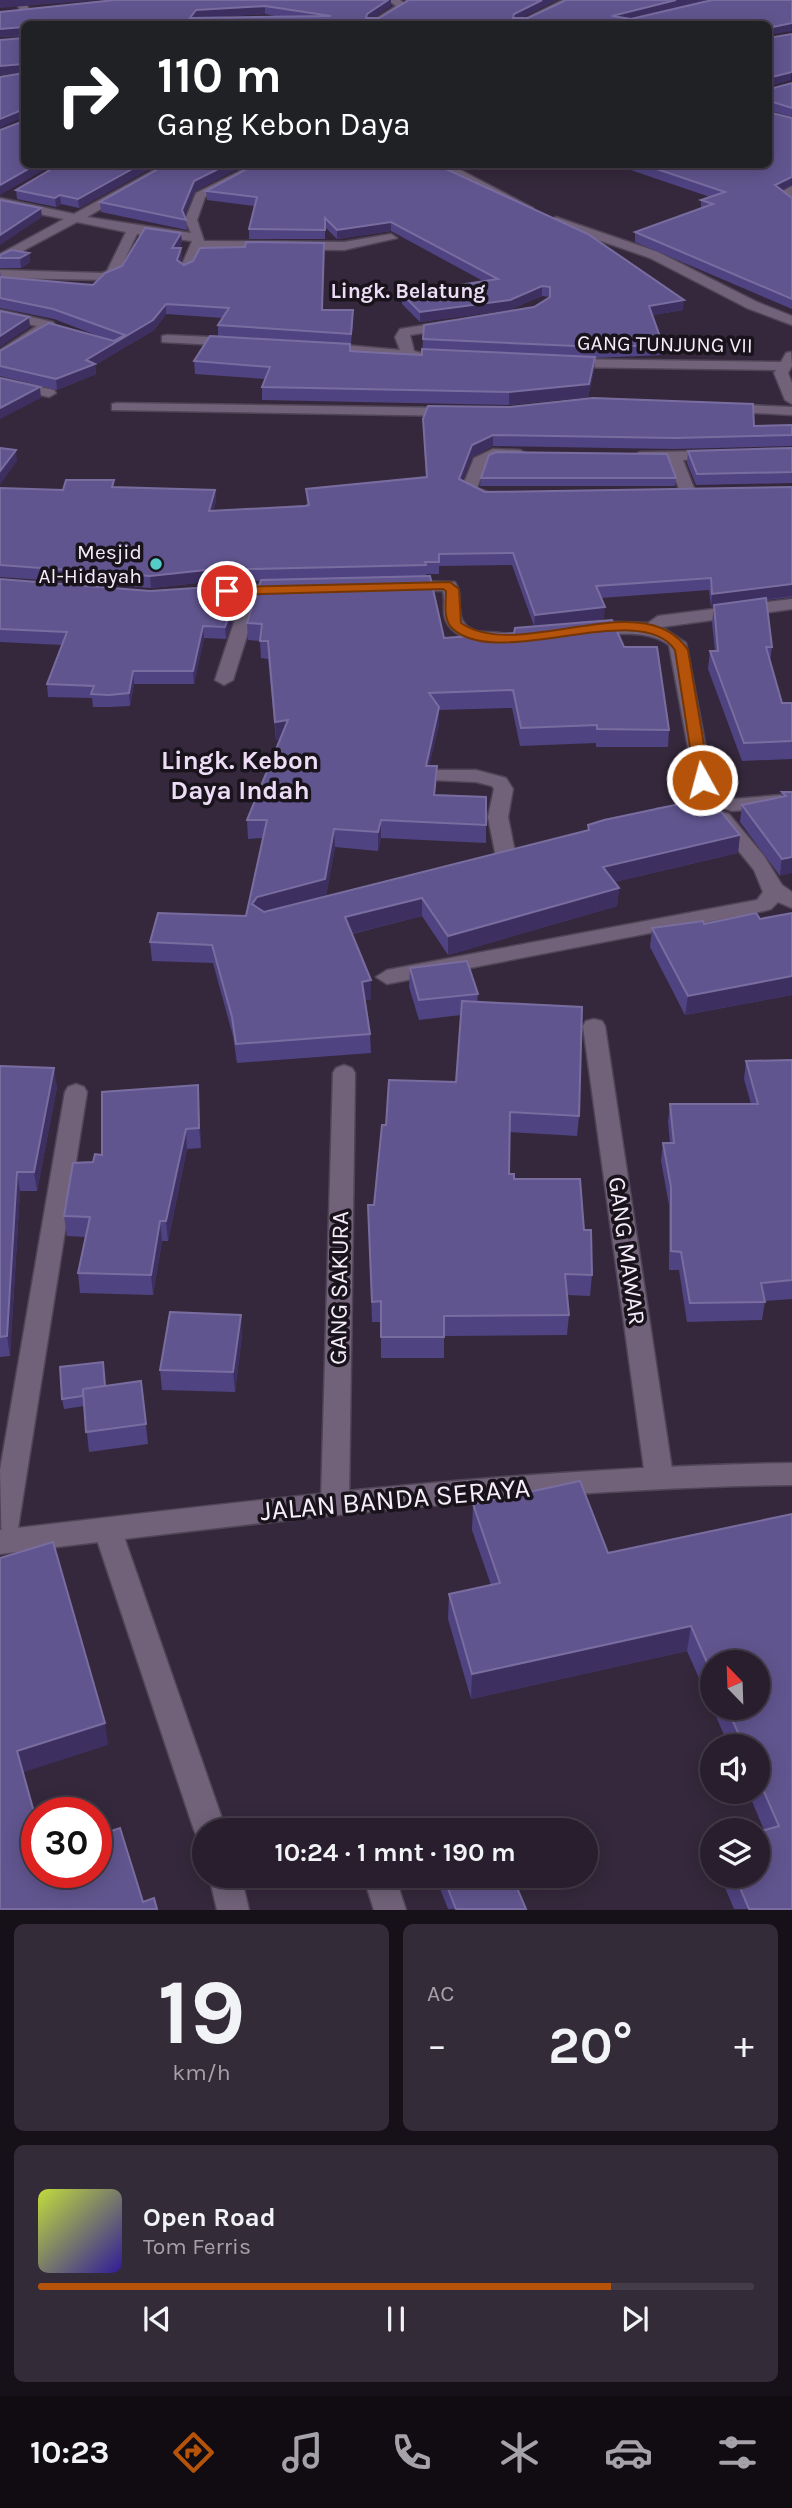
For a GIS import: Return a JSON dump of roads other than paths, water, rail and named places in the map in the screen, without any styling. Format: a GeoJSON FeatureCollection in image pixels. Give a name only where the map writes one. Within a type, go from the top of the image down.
{"type":"FeatureCollection","features":[{"type":"Feature","properties":{"kind":"street"},"geometry":{"type":"LineString","coordinates":[[19,0],[32,21]]}},
{"type":"Feature","properties":{"kind":"street"},"geometry":{"type":"LineString","coordinates":[[377,21],[403,5],[393,0]]}},
{"type":"Feature","properties":{"kind":"street"},"geometry":{"type":"LineString","coordinates":[[526,21],[571,0]]}},
{"type":"Feature","properties":{"kind":"street"},"geometry":{"type":"LineString","coordinates":[[14,13],[41,11]]}},
{"type":"Feature","properties":{"kind":"street"},"geometry":{"type":"LineString","coordinates":[[0,259],[166,168]]}},
{"type":"Feature","properties":{"kind":"street"},"geometry":{"type":"LineString","coordinates":[[186,269],[198,241],[191,220],[200,195],[256,168]]}},
{"type":"Feature","properties":{"kind":"street"},"geometry":{"type":"LineString","coordinates":[[446,168],[572,228],[654,256],[752,305],[792,321]]}},
{"type":"Feature","properties":{"kind":"street"},"geometry":{"type":"LineString","coordinates":[[792,190],[782,195],[792,201]]}},
{"type":"Feature","properties":{"kind":"street"},"geometry":{"type":"LineString","coordinates":[[4,199],[72,218],[198,241],[344,246],[391,238]]}},
{"type":"Feature","properties":{"kind":"street"},"geometry":{"type":"LineString","coordinates":[[0,274],[89,279],[107,276],[112,273],[133,230]]}},
{"type":"Feature","properties":{"kind":"street"},"geometry":{"type":"LineString","coordinates":[[0,314],[54,327],[0,356]]}},
{"type":"Feature","properties":{"kind":"street"},"geometry":{"type":"LineString","coordinates":[[410,355],[402,337],[405,332],[458,324]]}},
{"type":"Feature","properties":{"kind":"street"},"geometry":{"type":"LineString","coordinates":[[167,339],[248,343]]}},
{"type":"Feature","properties":{"kind":"street"},"geometry":{"type":"LineString","coordinates":[[302,346],[444,358]]}},
{"type":"Feature","properties":{"kind":"street"},"geometry":{"type":"LineString","coordinates":[[788,360],[781,373],[792,400]]}},
{"type":"Feature","properties":{"kind":"street","name":"GANG TUNJUNG VII"},"geometry":{"type":"LineString","coordinates":[[546,363],[788,360]]}},
{"type":"Feature","properties":{"kind":"street"},"geometry":{"type":"LineString","coordinates":[[0,382],[49,393]]}},
{"type":"Feature","properties":{"kind":"street"},"geometry":{"type":"LineString","coordinates":[[117,407],[469,412]]}},
{"type":"Feature","properties":{"kind":"street"},"geometry":{"type":"LineString","coordinates":[[712,407],[792,411]]}},
{"type":"Feature","properties":{"kind":"street"},"geometry":{"type":"LineString","coordinates":[[511,496],[480,495],[469,490],[484,456],[537,454]]}},
{"type":"Feature","properties":{"kind":"street"},"geometry":{"type":"LineString","coordinates":[[619,455],[727,455]]}},
{"type":"Feature","properties":{"kind":"street"},"geometry":{"type":"LineString","coordinates":[[646,494],[694,493],[674,456]]}},
{"type":"Feature","properties":{"kind":"street"},"geometry":{"type":"LineString","coordinates":[[387,586],[449,586],[453,595],[452,613],[456,624],[464,632],[485,638],[520,636]]}},
{"type":"Feature","properties":{"kind":"street"},"geometry":{"type":"LineString","coordinates":[[196,591],[307,589]]}},
{"type":"Feature","properties":{"kind":"street"},"geometry":{"type":"LineString","coordinates":[[224,680],[253,591]]}},
{"type":"Feature","properties":{"kind":"street"},"geometry":{"type":"LineString","coordinates":[[652,629],[658,621],[669,619],[792,604]]}},
{"type":"Feature","properties":{"kind":"street"},"geometry":{"type":"LineString","coordinates":[[575,632],[630,626],[652,629],[670,636],[680,647],[702,780],[715,804],[773,888],[792,902]]}},
{"type":"Feature","properties":{"kind":"street"},"geometry":{"type":"LineString","coordinates":[[439,776],[476,776],[499,782],[504,789],[498,817],[499,859],[531,849]]}},
{"type":"Feature","properties":{"kind":"street"},"geometry":{"type":"LineString","coordinates":[[644,818],[715,804],[792,800]]}},
{"type":"Feature","properties":{"kind":"street"},"geometry":{"type":"LineString","coordinates":[[387,976],[741,912],[764,905],[772,898],[773,888]]}},
{"type":"Feature","properties":{"kind":"street","name":"GANG MAWAR"},"geometry":{"type":"LineString","coordinates":[[594,1026],[659,1476]]}},
{"type":"Feature","properties":{"kind":"street","name":"GANG SAKURA"},"geometry":{"type":"LineString","coordinates":[[335,1502],[344,1073]]}},
{"type":"Feature","properties":{"kind":"street"},"geometry":{"type":"LineString","coordinates":[[1,1542],[76,1092]]}},
{"type":"Feature","properties":{"kind":"street","name":"JALAN BANDA SERAYA"},"geometry":{"type":"LineString","coordinates":[[1,1542],[335,1502],[659,1476],[792,1474]]}},
{"type":"Feature","properties":{"kind":"street"},"geometry":{"type":"LineString","coordinates":[[108,1531],[205,1818]]}},
{"type":"Feature","properties":{"kind":"street"},"geometry":{"type":"LineString","coordinates":[[228,1888],[233,1909]]}},
{"type":"Feature","properties":{"kind":"street"},"geometry":{"type":"LineString","coordinates":[[383,1888],[390,1909]]}},
{"type":"Feature","properties":{"kind":"place","name":"Mesjid Al-Hidayah"},"geometry":{"type":"Point","coordinates":[156,564]}},
{"type":"Feature","properties":{"kind":"district","name":"Lingk. Belatung"},"geometry":{"type":"Point","coordinates":[408,291]}},
{"type":"Feature","properties":{"kind":"district","name":"Lingk. Kebon Daya Indah"},"geometry":{"type":"Point","coordinates":[240,775]}}]}
